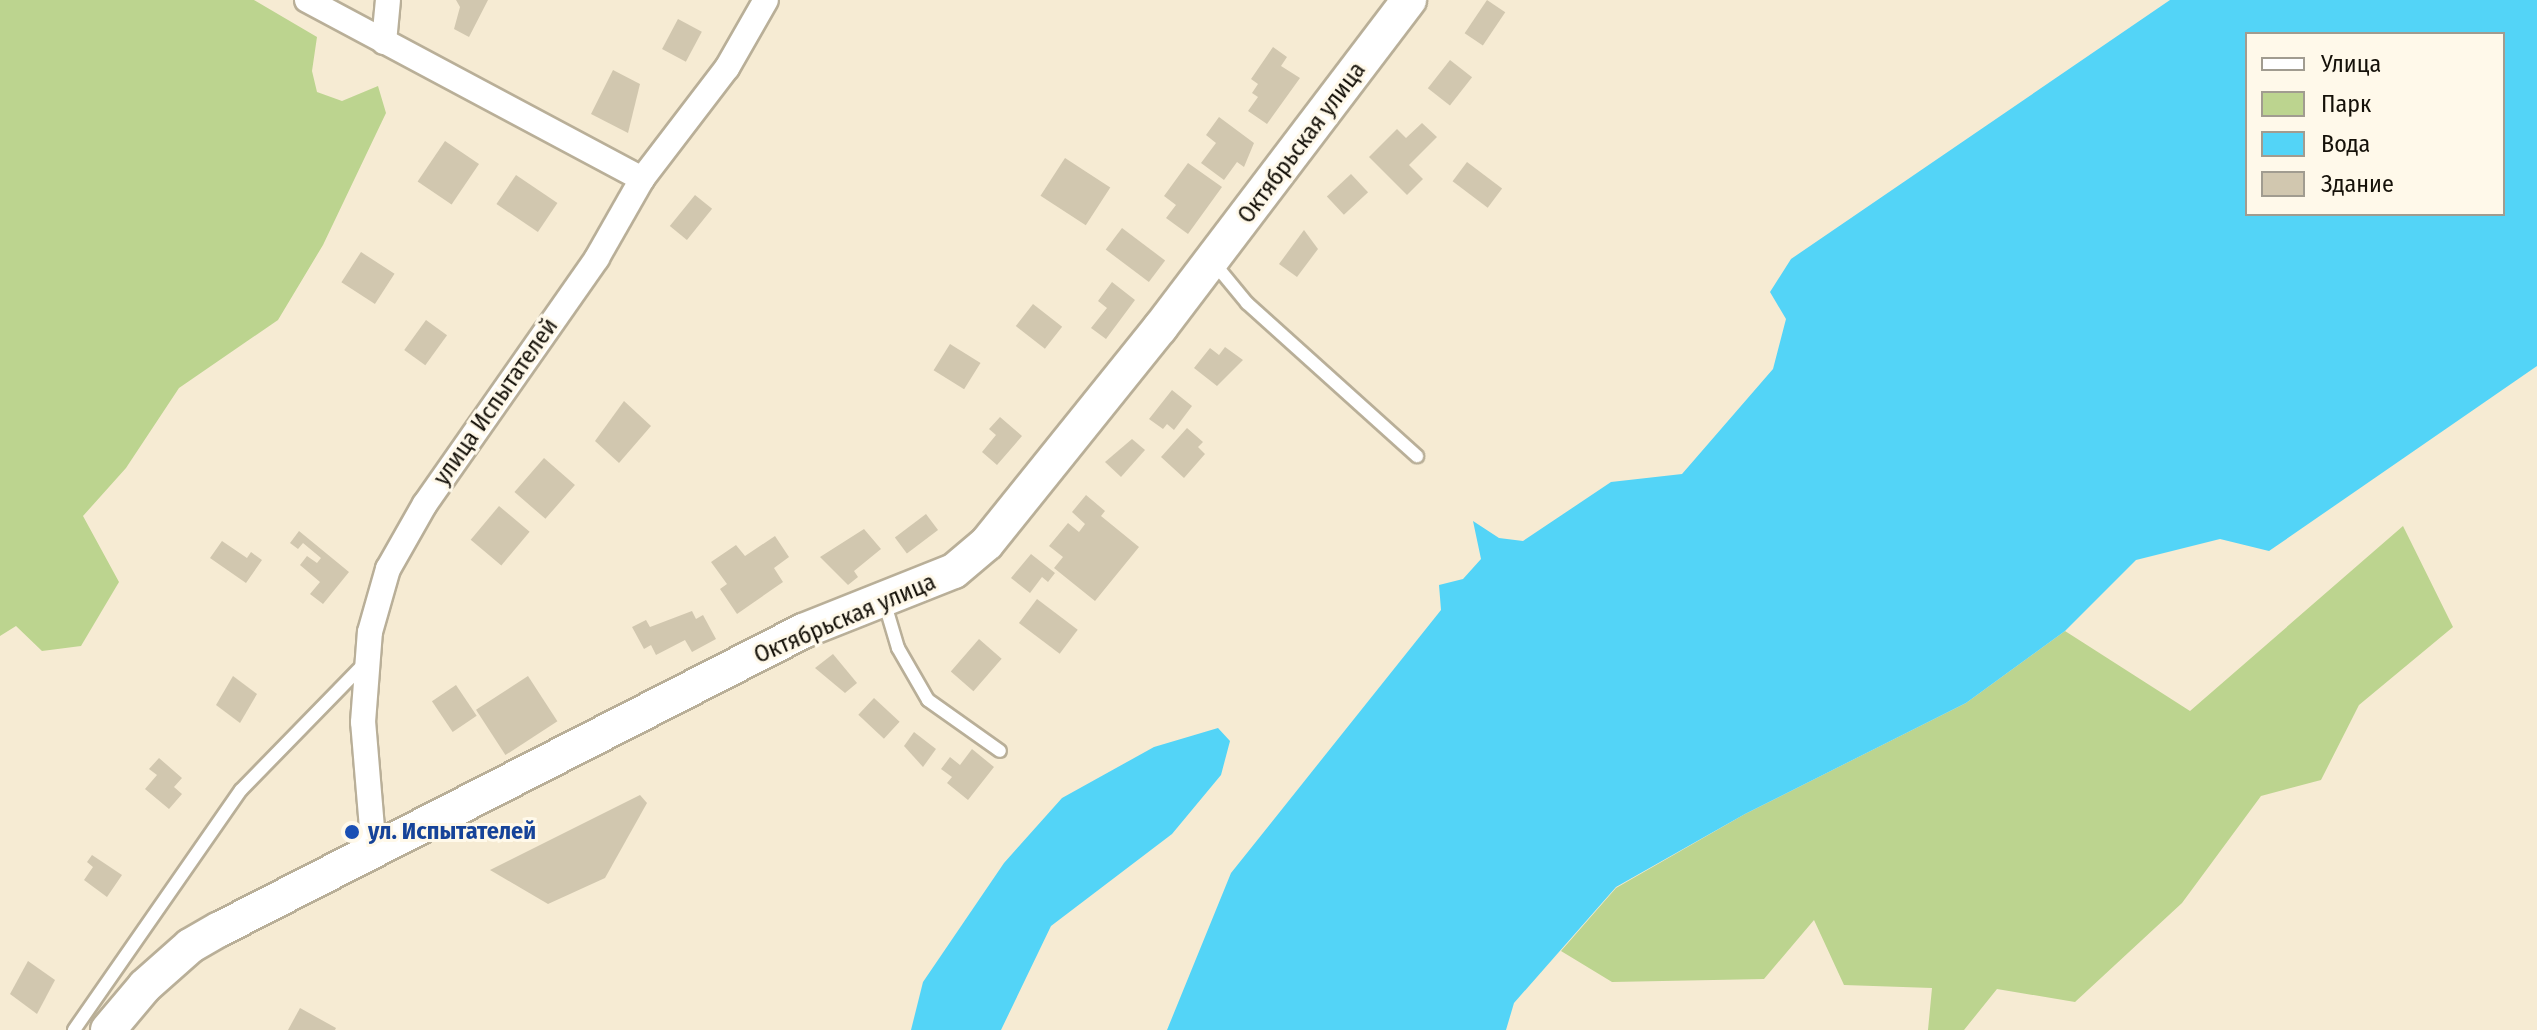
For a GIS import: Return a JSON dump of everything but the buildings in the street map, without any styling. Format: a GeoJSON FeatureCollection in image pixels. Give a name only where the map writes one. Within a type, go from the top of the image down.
{"type":"FeatureCollection","features":[{"type":"Feature","properties":{"kind":"street"},"geometry":{"type":"LineString","coordinates":[[307,0],[642,179]]}},
{"type":"Feature","properties":{"kind":"street"},"geometry":{"type":"LineString","coordinates":[[384,42],[383,12],[388,0]]}},
{"type":"Feature","properties":{"kind":"street","name":"улица Испытателей"},"geometry":{"type":"LineString","coordinates":[[374,852],[363,722],[370,632],[388,569],[425,504],[597,258],[642,179],[727,68],[766,0]]}},
{"type":"Feature","properties":{"kind":"street","name":"Октябрьская улица"},"geometry":{"type":"LineString","coordinates":[[108,1030],[145,986],[190,946],[803,631],[954,571],[987,543],[1212,260],[1409,0]]}},
{"type":"Feature","properties":{"kind":"lane"},"geometry":{"type":"LineString","coordinates":[[1212,260],[1247,303],[1417,456]]}},
{"type":"Feature","properties":{"kind":"lane"},"geometry":{"type":"LineString","coordinates":[[884,601],[898,648],[928,700],[1000,751]]}},
{"type":"Feature","properties":{"kind":"lane"},"geometry":{"type":"LineString","coordinates":[[74,1030],[241,790],[368,659]]}},
{"type":"Feature","properties":{"kind":"green space"},"geometry":{"type":"Polygon","coordinates":[[[0,0],[254,0],[317,37],[312,71],[317,92],[342,101],[378,86],[386,113],[323,245],[278,320],[179,388],[126,468],[83,516],[119,582],[81,646],[42,651],[16,626],[0,636],[0,0]]]}},
{"type":"Feature","properties":{"kind":"green space"},"geometry":{"type":"Polygon","coordinates":[[[2403,526],[2453,627],[2359,705],[2321,780],[2261,796],[2182,903],[2075,1002],[1997,989],[1964,1030],[1928,1030],[1932,988],[1844,985],[1814,920],[1764,979],[1612,982],[1561,951],[1616,888],[1745,814],[1966,703],[2065,631],[2190,711],[2403,526]]]}},
{"type":"Feature","properties":{"kind":"water"},"geometry":{"type":"Polygon","coordinates":[[[2170,0],[2537,0],[2537,366],[2269,551],[2220,539],[2136,560],[2065,631],[1966,703],[1745,814],[1616,887],[1514,1003],[1506,1030],[1167,1030],[1231,873],[1441,610],[1439,585],[1463,579],[1481,559],[1473,521],[1499,538],[1523,541],[1611,482],[1682,474],[1773,369],[1786,319],[1770,292],[1791,259],[2170,0]]]}},
{"type":"Feature","properties":{"kind":"water"},"geometry":{"type":"Polygon","coordinates":[[[1218,728],[1230,741],[1221,775],[1172,834],[1051,926],[1001,1030],[911,1030],[923,982],[1004,863],[1062,798],[1154,747],[1218,728]]]}},
{"type":"Feature","properties":{"kind":"place","name":"ул. Испытателей"},"geometry":{"type":"Point","coordinates":[352,832]}}]}
